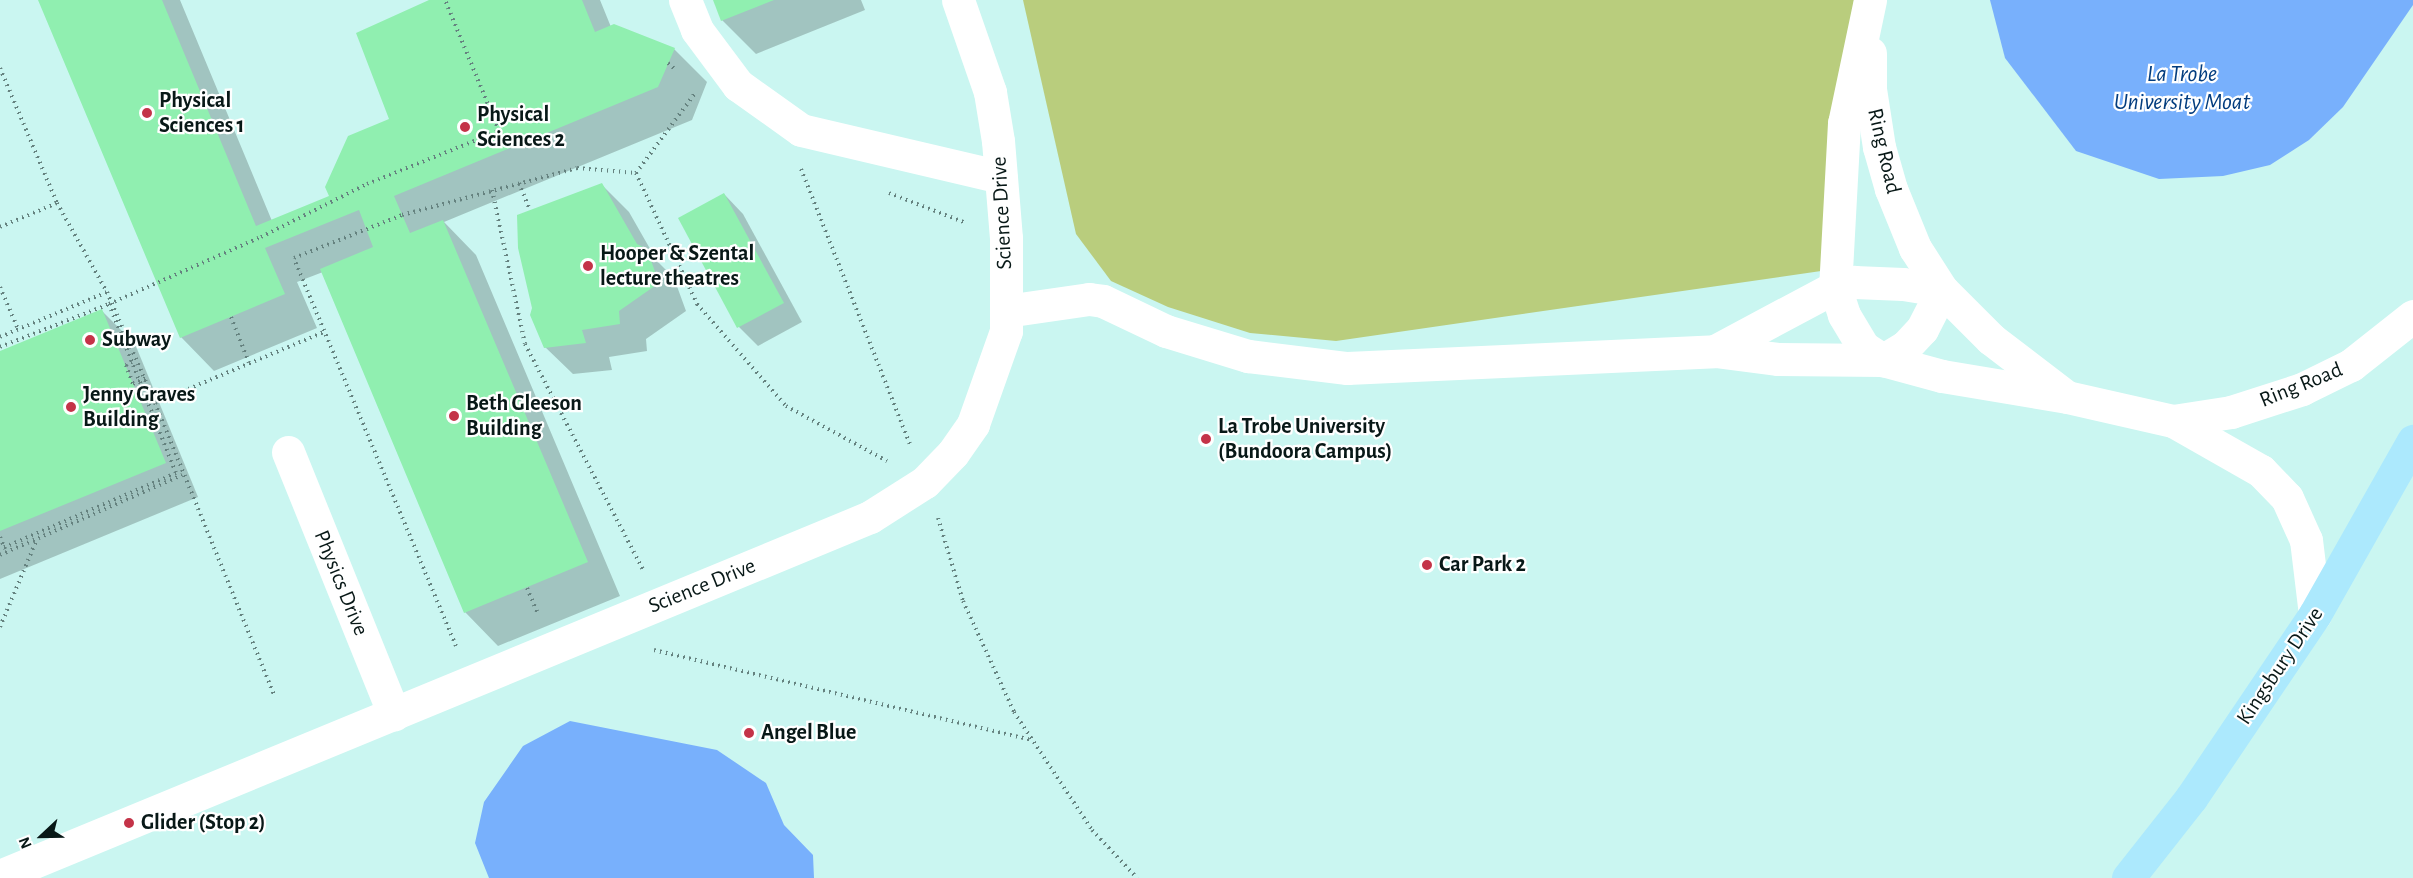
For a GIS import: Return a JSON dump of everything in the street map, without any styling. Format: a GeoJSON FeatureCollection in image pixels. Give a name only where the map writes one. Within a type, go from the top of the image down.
{"type":"FeatureCollection","features":[{"type":"Feature","properties":{"kind":"main road","name":"Kingsbury Drive"},"geometry":{"type":"LineString","coordinates":[[2128,878],[2191,798],[2315,614],[2413,441]]}},
{"type":"Feature","properties":{"kind":"street"},"geometry":{"type":"LineString","coordinates":[[685,0],[697,30],[738,85],[801,130],[1001,177]]}},
{"type":"Feature","properties":{"kind":"street","name":"Science Drive"},"geometry":{"type":"LineString","coordinates":[[0,876],[870,516],[925,482],[953,453],[973,424],[1006,331],[1001,177],[990,92],[958,0]]}},
{"type":"Feature","properties":{"kind":"street","name":"Ring Road"},"geometry":{"type":"LineString","coordinates":[[1870,0],[1844,123],[1835,287],[1844,315],[1863,347],[1883,360],[1942,376],[2067,397],[2173,421],[2261,471],[2287,498],[2306,540],[2315,614]]}},
{"type":"Feature","properties":{"kind":"street","name":"Ring Road"},"geometry":{"type":"LineString","coordinates":[[1870,0],[1870,89],[1879,147],[1915,248],[1942,290],[1991,339],[2067,397]]}},
{"type":"Feature","properties":{"kind":"street"},"geometry":{"type":"LineString","coordinates":[[1006,311],[1089,299],[1103,301],[1166,331],[1248,356],[1347,368],[1715,351],[1778,359],[1883,360],[1905,347],[1922,329],[1942,290],[1877,281],[1835,287],[1715,351]]}},
{"type":"Feature","properties":{"kind":"street","name":"Ring Road"},"geometry":{"type":"LineString","coordinates":[[2173,421],[2231,412],[2302,389],[2351,365],[2413,316]]}},
{"type":"Feature","properties":{"kind":"street","name":"Physics Drive"},"geometry":{"type":"LineString","coordinates":[[288,452],[394,714]]}},
{"type":"Feature","properties":{"kind":"path"},"geometry":{"type":"LineString","coordinates":[[0,347],[156,284],[368,185],[499,130],[445,0]]}},
{"type":"Feature","properties":{"kind":"path"},"geometry":{"type":"LineString","coordinates":[[0,68],[57,203],[108,292],[146,378],[182,475],[274,695]]}},
{"type":"Feature","properties":{"kind":"path"},"geometry":{"type":"LineString","coordinates":[[636,173],[699,88]]}},
{"type":"Feature","properties":{"kind":"path"},"geometry":{"type":"LineString","coordinates":[[796,158],[925,482],[963,601],[1014,712],[1092,830],[1137,878]]}},
{"type":"Feature","properties":{"kind":"path"},"geometry":{"type":"LineString","coordinates":[[456,646],[294,258],[381,222],[577,168],[636,173]]}},
{"type":"Feature","properties":{"kind":"path"},"geometry":{"type":"LineString","coordinates":[[636,173],[697,304],[786,406],[925,482]]}},
{"type":"Feature","properties":{"kind":"path"},"geometry":{"type":"LineString","coordinates":[[519,183],[530,210]]}},
{"type":"Feature","properties":{"kind":"path"},"geometry":{"type":"LineString","coordinates":[[492,190],[525,344],[643,570]]}},
{"type":"Feature","properties":{"kind":"path"},"geometry":{"type":"LineString","coordinates":[[0,227],[57,203]]}},
{"type":"Feature","properties":{"kind":"path"},"geometry":{"type":"LineString","coordinates":[[0,287],[18,329]]}},
{"type":"Feature","properties":{"kind":"path"},"geometry":{"type":"LineString","coordinates":[[0,337],[108,292]]}},
{"type":"Feature","properties":{"kind":"path"},"geometry":{"type":"LineString","coordinates":[[0,549],[176,473],[109,304]]}},
{"type":"Feature","properties":{"kind":"path"},"geometry":{"type":"LineString","coordinates":[[231,317],[249,363]]}},
{"type":"Feature","properties":{"kind":"path"},"geometry":{"type":"LineString","coordinates":[[155,403],[324,332]]}},
{"type":"Feature","properties":{"kind":"path"},"geometry":{"type":"LineString","coordinates":[[132,362],[126,365],[133,384],[146,378]]}},
{"type":"Feature","properties":{"kind":"path"},"geometry":{"type":"LineString","coordinates":[[0,555],[182,475]]}},
{"type":"Feature","properties":{"kind":"path"},"geometry":{"type":"LineString","coordinates":[[0,537],[6,552]]}},
{"type":"Feature","properties":{"kind":"path"},"geometry":{"type":"LineString","coordinates":[[0,627],[37,538]]}},
{"type":"Feature","properties":{"kind":"path"},"geometry":{"type":"LineString","coordinates":[[527,588],[537,613]]}},
{"type":"Feature","properties":{"kind":"path"},"geometry":{"type":"LineString","coordinates":[[643,647],[1033,740]]}},
{"type":"Feature","properties":{"kind":"green space"},"geometry":{"type":"Polygon","coordinates":[[[1023,0],[1854,0],[1821,271],[1336,341],[1250,333],[1168,307],[1111,281],[1076,234],[1023,0]]]}},
{"type":"Feature","properties":{"kind":"water","name":"La Trobe University Moat"},"geometry":{"type":"Polygon","coordinates":[[[1990,0],[2413,0],[2413,5],[2343,107],[2309,140],[2270,165],[2223,176],[2159,179],[2076,151],[2005,58],[1990,0]]]}},
{"type":"Feature","properties":{"kind":"water"},"geometry":{"type":"Polygon","coordinates":[[[570,721],[717,750],[766,783],[784,825],[813,855],[814,878],[489,878],[475,843],[484,802],[523,746],[570,721]]]}},
{"type":"Feature","properties":{"kind":"building"},"geometry":{"type":"Polygon","coordinates":[[[38,0],[162,0],[256,226],[329,196],[325,187],[348,136],[389,119],[356,33],[429,0],[582,0],[595,32],[614,24],[675,48],[658,87],[394,196],[410,233],[443,220],[588,562],[464,613],[320,269],[373,247],[359,210],[265,248],[285,294],[180,338],[38,0]]]}},
{"type":"Feature","properties":{"kind":"building"},"geometry":{"type":"Polygon","coordinates":[[[713,0],[774,0],[721,21],[713,0]]]}},
{"type":"Feature","properties":{"kind":"building","name":"Hooper & Szental lecture theatres"},"geometry":{"type":"Polygon","coordinates":[[[602,183],[637,244],[647,249],[659,283],[619,311],[620,324],[582,330],[586,343],[544,348],[530,315],[532,308],[518,248],[517,215],[602,183]]]}},
{"type":"Feature","properties":{"kind":"building"},"geometry":{"type":"Polygon","coordinates":[[[724,193],[784,303],[737,328],[678,218],[724,193]]]}},
{"type":"Feature","properties":{"kind":"building","name":"Jenny Graves Building"},"geometry":{"type":"Polygon","coordinates":[[[102,309],[166,463],[0,531],[0,351],[102,309]]]}},
{"type":"Feature","properties":{"kind":"place","name":"Physical Sciences 1"},"geometry":{"type":"Point","coordinates":[147,113]}},
{"type":"Feature","properties":{"kind":"place","name":"Physical Sciences 2"},"geometry":{"type":"Point","coordinates":[465,127]}},
{"type":"Feature","properties":{"kind":"place","name":"Hooper & Szental lecture theatres"},"geometry":{"type":"Point","coordinates":[588,266]}},
{"type":"Feature","properties":{"kind":"place","name":"Subway"},"geometry":{"type":"Point","coordinates":[90,340]}},
{"type":"Feature","properties":{"kind":"place","name":"Jenny Graves Building"},"geometry":{"type":"Point","coordinates":[71,407]}},
{"type":"Feature","properties":{"kind":"place","name":"Beth Gleeson Building"},"geometry":{"type":"Point","coordinates":[454,416]}},
{"type":"Feature","properties":{"kind":"place","name":"La Trobe University (Bundoora Campus)"},"geometry":{"type":"Point","coordinates":[1206,439]}},
{"type":"Feature","properties":{"kind":"place","name":"Car Park 2"},"geometry":{"type":"Point","coordinates":[1427,565]}},
{"type":"Feature","properties":{"kind":"place","name":"Angel Blue"},"geometry":{"type":"Point","coordinates":[749,733]}},
{"type":"Feature","properties":{"kind":"place","name":"Glider (Stop 2)"},"geometry":{"type":"Point","coordinates":[129,823]}}]}
